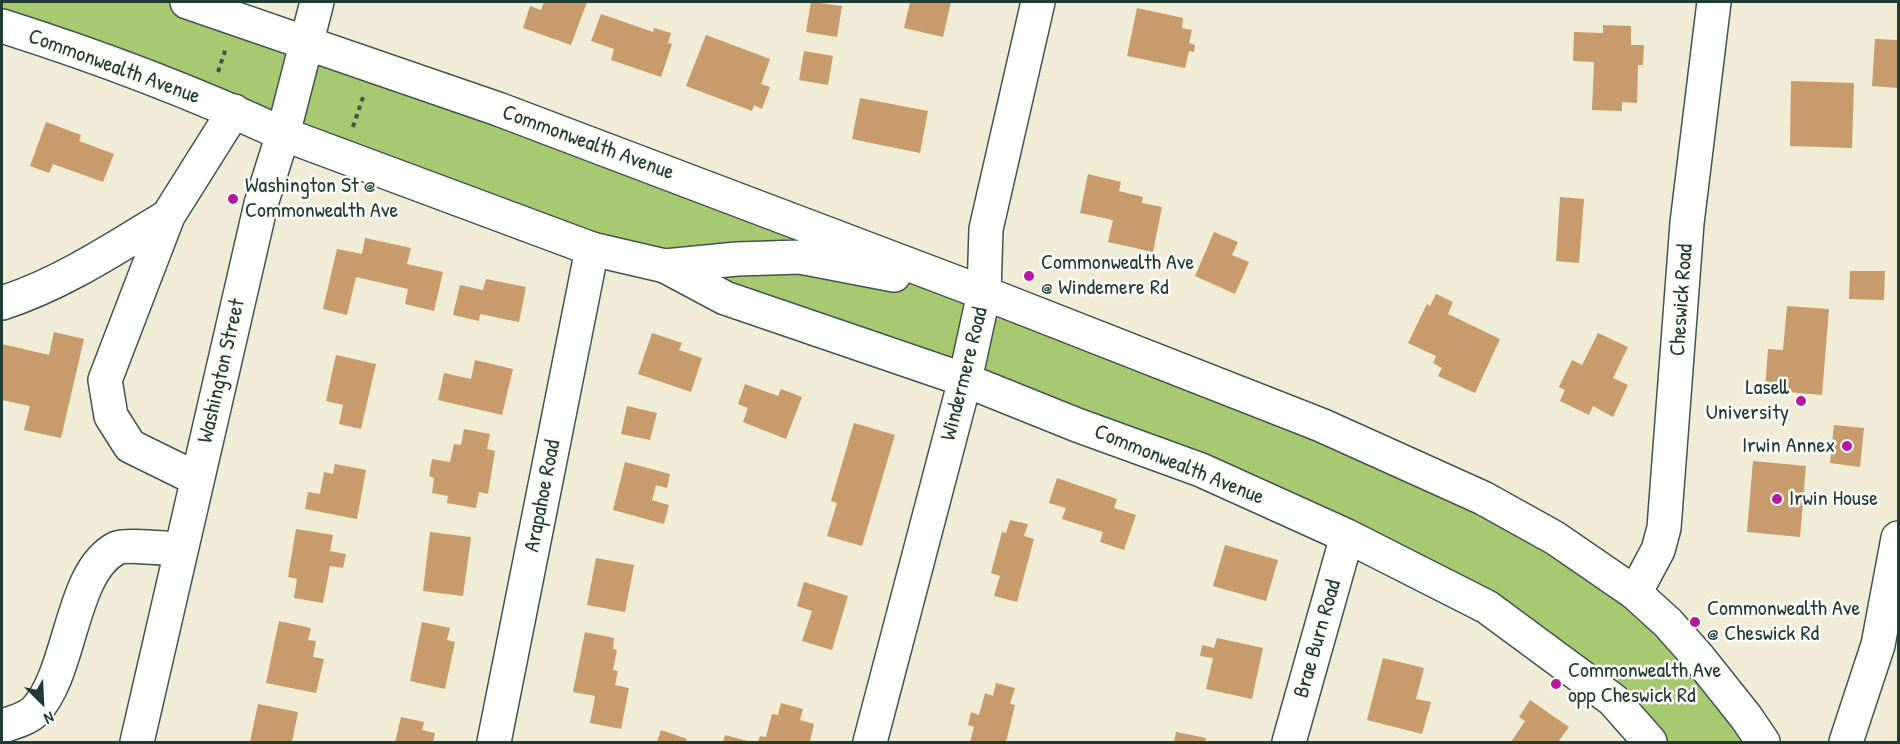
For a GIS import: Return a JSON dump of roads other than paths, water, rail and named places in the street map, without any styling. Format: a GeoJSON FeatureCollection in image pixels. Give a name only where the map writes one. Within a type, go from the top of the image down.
{"type":"FeatureCollection","features":[{"type":"Feature","properties":{"kind":"main road","name":"Commonwealth Avenue"},"geometry":{"type":"LineString","coordinates":[[187,2],[498,109],[984,293],[1322,425],[1483,498],[1555,538],[1635,593],[1668,623],[1699,658],[1763,742]]}},
{"type":"Feature","properties":{"kind":"main road","name":"Washington Street"},"geometry":{"type":"LineString","coordinates":[[137,742],[261,204],[283,134],[316,2]]}},
{"type":"Feature","properties":{"kind":"main road","name":"Windermere Road"},"geometry":{"type":"LineString","coordinates":[[870,742],[965,380],[984,293],[986,229],[1038,2]]}},
{"type":"Feature","properties":{"kind":"main road","name":"Cheswick Road"},"geometry":{"type":"LineString","coordinates":[[1635,593],[1658,550],[1665,528],[1687,223],[1714,2]]}},
{"type":"Feature","properties":{"kind":"main road","name":"Commonwealth Avenue"},"geometry":{"type":"LineString","coordinates":[[2,26],[57,44],[234,111],[283,134],[592,249],[665,266],[725,298],[965,380],[1077,425],[1202,470],[1347,536],[1487,607],[1613,700],[1650,742]]}},
{"type":"Feature","properties":{"kind":"main road"},"geometry":{"type":"LineString","coordinates":[[197,479],[130,446],[111,416],[105,380],[168,216],[234,111]]}},
{"type":"Feature","properties":{"kind":"main road"},"geometry":{"type":"LineString","coordinates":[[2,303],[29,294],[96,260],[168,216]]}},
{"type":"Feature","properties":{"kind":"main road","name":"Arapahoe Road"},"geometry":{"type":"LineString","coordinates":[[494,742],[592,249]]}},
{"type":"Feature","properties":{"kind":"main road","name":"Commonwealth Avenue"},"geometry":{"type":"LineString","coordinates":[[665,266],[737,259],[800,257],[984,293]]}},
{"type":"Feature","properties":{"kind":"main road","name":"Brae Burn Road"},"geometry":{"type":"LineString","coordinates":[[1289,742],[1347,536]]}},
{"type":"Feature","properties":{"kind":"main road"},"geometry":{"type":"LineString","coordinates":[[1846,742],[1878,645],[1899,538]]}},
{"type":"Feature","properties":{"kind":"main road"},"geometry":{"type":"LineString","coordinates":[[2,726],[14,723],[34,712],[50,689],[86,587],[100,561],[119,547],[182,549]]}},
{"type":"Feature","properties":{"kind":"place","name":"Washington St @ Commonwealth Ave"},"geometry":{"type":"Point","coordinates":[233,199]}},
{"type":"Feature","properties":{"kind":"place","name":"Commonwealth Ave @ Windemere Rd"},"geometry":{"type":"Point","coordinates":[1029,276]}},
{"type":"Feature","properties":{"kind":"place","name":"Lasell University"},"geometry":{"type":"Point","coordinates":[1801,401]}},
{"type":"Feature","properties":{"kind":"place","name":"Irwin Annex"},"geometry":{"type":"Point","coordinates":[1847,446]}},
{"type":"Feature","properties":{"kind":"place","name":"Irwin House"},"geometry":{"type":"Point","coordinates":[1777,499]}},
{"type":"Feature","properties":{"kind":"place","name":"Commonwealth Ave @ Cheswick Rd"},"geometry":{"type":"Point","coordinates":[1695,622]}},
{"type":"Feature","properties":{"kind":"place","name":"Commonwealth Ave opp Cheswick Rd"},"geometry":{"type":"Point","coordinates":[1556,684]}}]}
